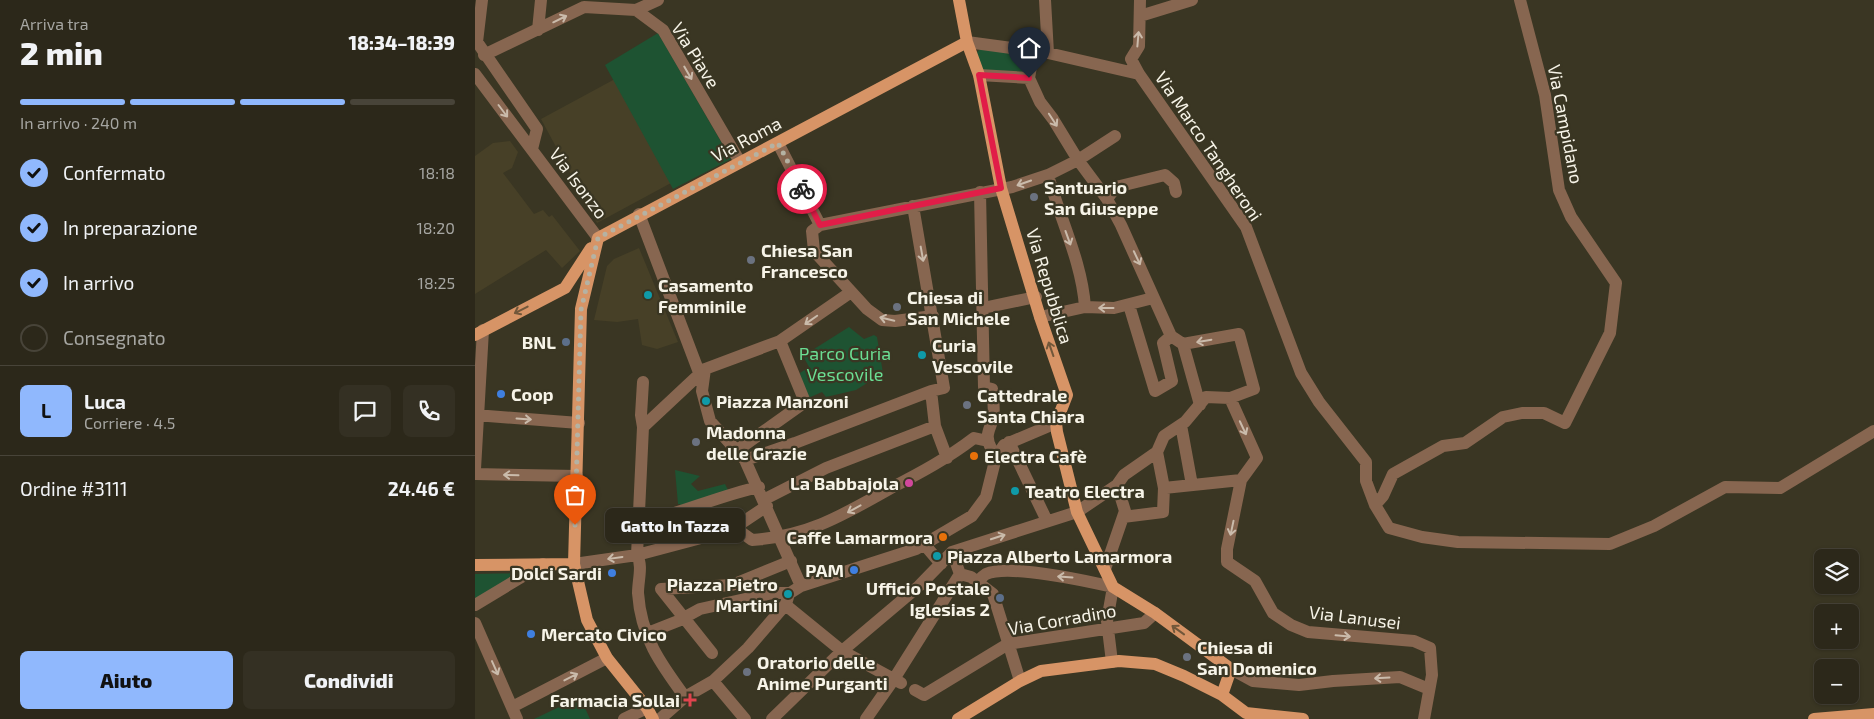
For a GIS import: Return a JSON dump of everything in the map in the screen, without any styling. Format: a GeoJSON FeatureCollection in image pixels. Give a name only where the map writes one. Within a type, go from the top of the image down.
{"type":"FeatureCollection","features":[{"type":"Feature","properties":{"kind":"main road","name":"Via Repubblica"},"geometry":{"type":"LineString","coordinates":[[959,0],[967,42],[979,75],[1001,188],[1036,297],[1040,317],[1067,395],[1056,423]]}},
{"type":"Feature","properties":{"kind":"main road","name":"Via Roma"},"geometry":{"type":"LineString","coordinates":[[598,238],[639,214],[778,143],[967,42]]}},
{"type":"Feature","properties":{"kind":"main road"},"geometry":{"type":"LineString","coordinates":[[479,332],[565,288],[598,238]]}},
{"type":"Feature","properties":{"kind":"main road"},"geometry":{"type":"LineString","coordinates":[[598,238],[582,301],[574,564],[587,620],[607,658],[650,713]]}},
{"type":"Feature","properties":{"kind":"main road"},"geometry":{"type":"LineString","coordinates":[[565,288],[582,301]]}},
{"type":"Feature","properties":{"kind":"main road"},"geometry":{"type":"LineString","coordinates":[[1056,423],[1077,512],[1113,586],[1231,669],[1222,695]]}},
{"type":"Feature","properties":{"kind":"main road"},"geometry":{"type":"LineString","coordinates":[[475,564],[574,564]]}},
{"type":"Feature","properties":{"kind":"main road"},"geometry":{"type":"LineString","coordinates":[[958,719],[1020,681],[1041,671],[1112,662],[1155,664],[1205,684],[1222,695],[1246,716],[1303,719]]}},
{"type":"Feature","properties":{"kind":"main road"},"geometry":{"type":"LineString","coordinates":[[1814,719],[1874,714]]}},
{"type":"Feature","properties":{"kind":"street"},"geometry":{"type":"LineString","coordinates":[[476,40],[482,0]]}},
{"type":"Feature","properties":{"kind":"street"},"geometry":{"type":"LineString","coordinates":[[537,30],[541,0]]}},
{"type":"Feature","properties":{"kind":"street"},"geometry":{"type":"LineString","coordinates":[[484,55],[537,30],[584,4],[636,10],[658,0]]}},
{"type":"Feature","properties":{"kind":"street"},"geometry":{"type":"LineString","coordinates":[[1045,0],[1048,53]]}},
{"type":"Feature","properties":{"kind":"street"},"geometry":{"type":"LineString","coordinates":[[1139,74],[1131,59],[1139,46],[1140,0]]}},
{"type":"Feature","properties":{"kind":"street"},"geometry":{"type":"LineString","coordinates":[[1140,16],[1191,0]]}},
{"type":"Feature","properties":{"kind":"street","name":"Via Campidano"},"geometry":{"type":"LineString","coordinates":[[1375,505],[1383,496],[1393,474],[1443,446],[1465,443],[1503,417],[1522,413],[1544,413],[1565,423],[1610,333],[1616,283],[1571,217],[1559,190],[1545,95],[1520,0]]}},
{"type":"Feature","properties":{"kind":"street","name":"Via Piave"},"geometry":{"type":"LineString","coordinates":[[636,10],[663,30],[740,162]]}},
{"type":"Feature","properties":{"kind":"street","name":"Via Isonzo"},"geometry":{"type":"LineString","coordinates":[[476,40],[484,55],[537,129],[532,149]]}},
{"type":"Feature","properties":{"kind":"street"},"geometry":{"type":"LineString","coordinates":[[967,42],[1034,50],[1139,74]]}},
{"type":"Feature","properties":{"kind":"street"},"geometry":{"type":"LineString","coordinates":[[1034,50],[1029,78],[1040,102],[1053,119],[1078,160],[1107,199],[1140,263],[1153,298],[1158,303],[1171,336],[1183,344],[1200,405]]}},
{"type":"Feature","properties":{"kind":"street","name":"Via Isonzo"},"geometry":{"type":"LineString","coordinates":[[475,74],[598,238]]}},
{"type":"Feature","properties":{"kind":"street","name":"Via Marco Tangheroni"},"geometry":{"type":"LineString","coordinates":[[1139,74],[1246,227],[1301,373],[1319,402],[1366,462],[1366,481],[1375,505],[1389,528],[1422,537],[1458,542],[1610,544],[1654,526],[1725,487],[1780,488],[1874,431]]}},
{"type":"Feature","properties":{"kind":"street"},"geometry":{"type":"LineString","coordinates":[[979,75],[1029,78]]}},
{"type":"Feature","properties":{"kind":"street"},"geometry":{"type":"LineString","coordinates":[[933,318],[895,321],[882,320],[851,292],[814,251],[812,231],[820,225],[1012,187],[1048,175],[1078,160],[1115,136]]}},
{"type":"Feature","properties":{"kind":"street"},"geometry":{"type":"LineString","coordinates":[[778,143],[820,225]]}},
{"type":"Feature","properties":{"kind":"street"},"geometry":{"type":"LineString","coordinates":[[1048,175],[1077,262],[1084,287],[1085,307]]}},
{"type":"Feature","properties":{"kind":"street"},"geometry":{"type":"LineString","coordinates":[[1107,199],[1116,187],[1165,175],[1174,183],[1176,192]]}},
{"type":"Feature","properties":{"kind":"street"},"geometry":{"type":"LineString","coordinates":[[980,192],[984,387],[992,389],[993,417],[987,430],[987,441],[996,457]]}},
{"type":"Feature","properties":{"kind":"street"},"geometry":{"type":"LineString","coordinates":[[741,455],[944,388],[913,206]]}},
{"type":"Feature","properties":{"kind":"street"},"geometry":{"type":"LineString","coordinates":[[639,214],[702,372],[701,390],[710,421],[741,455],[763,497],[801,584]]}},
{"type":"Feature","properties":{"kind":"street"},"geometry":{"type":"LineString","coordinates":[[643,427],[702,372],[780,341],[851,292]]}},
{"type":"Feature","properties":{"kind":"street"},"geometry":{"type":"LineString","coordinates":[[983,312],[1036,297]]}},
{"type":"Feature","properties":{"kind":"street"},"geometry":{"type":"LineString","coordinates":[[1040,317],[1085,307],[1110,308],[1129,305],[1153,298]]}},
{"type":"Feature","properties":{"kind":"street"},"geometry":{"type":"LineString","coordinates":[[1129,305],[1155,391],[1172,381],[1163,343],[1171,336]]}},
{"type":"Feature","properties":{"kind":"street"},"geometry":{"type":"LineString","coordinates":[[475,469],[479,332]]}},
{"type":"Feature","properties":{"kind":"street"},"geometry":{"type":"LineString","coordinates":[[772,719],[842,651],[930,575],[952,552],[1077,512],[1117,485],[1124,475],[1157,452],[1164,436],[1181,425],[1206,397],[1229,398],[1254,389],[1239,334],[1183,344]]}},
{"type":"Feature","properties":{"kind":"street"},"geometry":{"type":"LineString","coordinates":[[741,455],[805,402],[780,341]]}},
{"type":"Feature","properties":{"kind":"street"},"geometry":{"type":"LineString","coordinates":[[643,382],[641,415],[643,427],[637,554],[640,560],[638,593],[645,634],[658,661],[685,697]]}},
{"type":"Feature","properties":{"kind":"street"},"geometry":{"type":"LineString","coordinates":[[931,391],[935,426],[947,458]]}},
{"type":"Feature","properties":{"kind":"street","name":"Via Lanusei"},"geometry":{"type":"LineString","coordinates":[[1229,398],[1257,458],[1241,480],[1227,550],[1227,562],[1255,581],[1273,613],[1291,625],[1308,632],[1414,641],[1430,648],[1432,675],[1424,719]]}},
{"type":"Feature","properties":{"kind":"street"},"geometry":{"type":"LineString","coordinates":[[476,415],[579,423]]}},
{"type":"Feature","properties":{"kind":"street"},"geometry":{"type":"LineString","coordinates":[[660,719],[685,697],[713,681],[748,648],[801,584],[821,580],[920,546],[972,516],[986,497],[996,457],[1006,444],[1056,423]]}},
{"type":"Feature","properties":{"kind":"street"},"geometry":{"type":"LineString","coordinates":[[1181,425],[1191,485]]}},
{"type":"Feature","properties":{"kind":"street"},"geometry":{"type":"LineString","coordinates":[[731,530],[763,497],[826,468],[935,426]]}},
{"type":"Feature","properties":{"kind":"street"},"geometry":{"type":"LineString","coordinates":[[574,564],[637,554],[731,530],[741,532],[752,540],[782,538],[838,517],[947,458],[973,438],[987,441]]}},
{"type":"Feature","properties":{"kind":"street"},"geometry":{"type":"LineString","coordinates":[[1006,444],[1047,521]]}},
{"type":"Feature","properties":{"kind":"street"},"geometry":{"type":"LineString","coordinates":[[1123,517],[1163,512],[1164,488],[1157,452]]}},
{"type":"Feature","properties":{"kind":"street"},"geometry":{"type":"LineString","coordinates":[[475,474],[577,476]]}},
{"type":"Feature","properties":{"kind":"street"},"geometry":{"type":"LineString","coordinates":[[1164,488],[1241,480]]}},
{"type":"Feature","properties":{"kind":"street"},"geometry":{"type":"LineString","coordinates":[[1105,569],[1125,511],[1117,485]]}},
{"type":"Feature","properties":{"kind":"street"},"geometry":{"type":"LineString","coordinates":[[639,523],[674,515],[726,494],[763,497]]}},
{"type":"Feature","properties":{"kind":"street"},"geometry":{"type":"LineString","coordinates":[[920,546],[941,564]]}},
{"type":"Feature","properties":{"kind":"street"},"geometry":{"type":"LineString","coordinates":[[952,552],[960,574],[977,582],[993,594],[1020,681]]}},
{"type":"Feature","properties":{"kind":"street"},"geometry":{"type":"LineString","coordinates":[[713,653],[685,616],[661,589],[732,585],[791,561]]}},
{"type":"Feature","properties":{"kind":"street"},"geometry":{"type":"LineString","coordinates":[[475,605],[543,564]]}},
{"type":"Feature","properties":{"kind":"street"},"geometry":{"type":"LineString","coordinates":[[977,582],[987,574],[1012,571],[1075,578],[1113,586],[1107,620],[1112,662]]}},
{"type":"Feature","properties":{"kind":"street"},"geometry":{"type":"LineString","coordinates":[[866,719],[898,681],[960,574]]}},
{"type":"Feature","properties":{"kind":"street"},"geometry":{"type":"LineString","coordinates":[[645,634],[700,609],[773,593],[787,602],[842,651],[898,681]]}},
{"type":"Feature","properties":{"kind":"street","name":"Via Corradino"},"geometry":{"type":"LineString","coordinates":[[919,692],[1008,644],[1144,623],[1155,614]]}},
{"type":"Feature","properties":{"kind":"street"},"geometry":{"type":"LineString","coordinates":[[475,623],[517,719]]}},
{"type":"Feature","properties":{"kind":"street"},"geometry":{"type":"LineString","coordinates":[[512,707],[607,658]]}},
{"type":"Feature","properties":{"kind":"street"},"geometry":{"type":"LineString","coordinates":[[1231,669],[1253,680],[1299,686],[1333,681],[1400,677],[1429,689]]}},
{"type":"Feature","properties":{"kind":"street"},"geometry":{"type":"LineString","coordinates":[[713,681],[745,719]]}},
{"type":"Feature","properties":{"kind":"street"},"geometry":{"type":"LineString","coordinates":[[624,719],[650,713]]}},
{"type":"Feature","properties":{"kind":"shaded area"},"geometry":{"type":"Polygon","coordinates":[[[615,79],[671,183],[597,223],[541,119],[615,79]]]}},
{"type":"Feature","properties":{"kind":"shaded area"},"geometry":{"type":"Polygon","coordinates":[[[510,141],[518,152],[512,168],[503,173],[534,214],[543,210],[549,217],[552,215],[580,251],[562,268],[546,250],[475,294],[475,156],[493,143],[510,141]]]}},
{"type":"Feature","properties":{"kind":"shaded area","name":"Casamento Femminile"},"geometry":{"type":"Polygon","coordinates":[[[639,248],[678,342],[657,349],[642,345],[638,319],[617,322],[594,320],[607,266],[614,259],[639,248]]]}},
{"type":"Feature","properties":{"kind":"green space"},"geometry":{"type":"Polygon","coordinates":[[[658,33],[731,159],[673,189],[605,65],[658,33]]]}},
{"type":"Feature","properties":{"kind":"green space"},"geometry":{"type":"Polygon","coordinates":[[[981,47],[1025,52],[1028,59],[1026,73],[980,71],[976,54],[981,47]]]}},
{"type":"Feature","properties":{"kind":"green space","name":"Parco Curia Vescovile"},"geometry":{"type":"Polygon","coordinates":[[[849,327],[864,339],[874,335],[877,337],[883,373],[856,390],[826,397],[822,392],[806,399],[800,373],[809,367],[803,356],[849,327]]]}},
{"type":"Feature","properties":{"kind":"green space"},"geometry":{"type":"Polygon","coordinates":[[[675,470],[700,476],[691,484],[698,491],[725,484],[729,492],[681,511],[680,504],[678,504],[675,470]]]}},
{"type":"Feature","properties":{"kind":"green space"},"geometry":{"type":"Polygon","coordinates":[[[522,573],[475,600],[475,574],[522,573]]]}},
{"type":"Feature","properties":{"kind":"green space"},"geometry":{"type":"Polygon","coordinates":[[[580,697],[590,719],[534,719],[580,697]]]}},
{"type":"Feature","properties":{"kind":"way so far"},"geometry":{"type":"LineString","coordinates":[[575,525],[581,310],[598,238],[639,214],[778,143],[802,189]]}},
{"type":"Feature","properties":{"kind":"place","name":"Santuario San Giuseppe"},"geometry":{"type":"Point","coordinates":[1034,197]}},
{"type":"Feature","properties":{"kind":"place","name":"Chiesa San Francesco"},"geometry":{"type":"Point","coordinates":[751,260]}},
{"type":"Feature","properties":{"kind":"place","name":"Casamento Femminile"},"geometry":{"type":"Point","coordinates":[648,295]}},
{"type":"Feature","properties":{"kind":"place","name":"Chiesa di San Michele"},"geometry":{"type":"Point","coordinates":[897,307]}},
{"type":"Feature","properties":{"kind":"place","name":"BNL"},"geometry":{"type":"Point","coordinates":[566,342]}},
{"type":"Feature","properties":{"kind":"place","name":"Curia Vescovile"},"geometry":{"type":"Point","coordinates":[922,355]}},
{"type":"Feature","properties":{"kind":"place","name":"Coop"},"geometry":{"type":"Point","coordinates":[501,394]}},
{"type":"Feature","properties":{"kind":"place","name":"Piazza Manzoni"},"geometry":{"type":"Point","coordinates":[706,401]}},
{"type":"Feature","properties":{"kind":"place","name":"Cattedrale Santa Chiara"},"geometry":{"type":"Point","coordinates":[967,405]}},
{"type":"Feature","properties":{"kind":"place","name":"Madonna delle Grazie"},"geometry":{"type":"Point","coordinates":[696,442]}},
{"type":"Feature","properties":{"kind":"place","name":"Electra Cafè"},"geometry":{"type":"Point","coordinates":[974,456]}},
{"type":"Feature","properties":{"kind":"place","name":"La Babbajola"},"geometry":{"type":"Point","coordinates":[909,483]}},
{"type":"Feature","properties":{"kind":"place","name":"Teatro Electra"},"geometry":{"type":"Point","coordinates":[1015,491]}},
{"type":"Feature","properties":{"kind":"place","name":"Gatto In Tazza"},"geometry":{"type":"Point","coordinates":[575,525]}},
{"type":"Feature","properties":{"kind":"place","name":"Caffe Lamarmora"},"geometry":{"type":"Point","coordinates":[943,537]}},
{"type":"Feature","properties":{"kind":"place","name":"Piazza Alberto Lamarmora"},"geometry":{"type":"Point","coordinates":[937,556]}},
{"type":"Feature","properties":{"kind":"place","name":"PAM"},"geometry":{"type":"Point","coordinates":[854,570]}},
{"type":"Feature","properties":{"kind":"place","name":"Dolci Sardi"},"geometry":{"type":"Point","coordinates":[612,573]}},
{"type":"Feature","properties":{"kind":"place","name":"Piazza Pietro Martini"},"geometry":{"type":"Point","coordinates":[788,594]}},
{"type":"Feature","properties":{"kind":"place","name":"Ufficio Postale Iglesias 2"},"geometry":{"type":"Point","coordinates":[1000,598]}},
{"type":"Feature","properties":{"kind":"place","name":"Mercato Civico"},"geometry":{"type":"Point","coordinates":[531,634]}},
{"type":"Feature","properties":{"kind":"place","name":"Chiesa di San Domenico"},"geometry":{"type":"Point","coordinates":[1187,657]}},
{"type":"Feature","properties":{"kind":"place","name":"Oratorio delle Anime Purganti"},"geometry":{"type":"Point","coordinates":[747,672]}},
{"type":"Feature","properties":{"kind":"place","name":"Farmacia Sollai"},"geometry":{"type":"Point","coordinates":[690,700]}},
{"type":"Feature","properties":{"kind":"route"},"geometry":{"type":"LineString","coordinates":[[802,189],[820,225],[1001,188],[979,75],[1029,78]]}}]}
